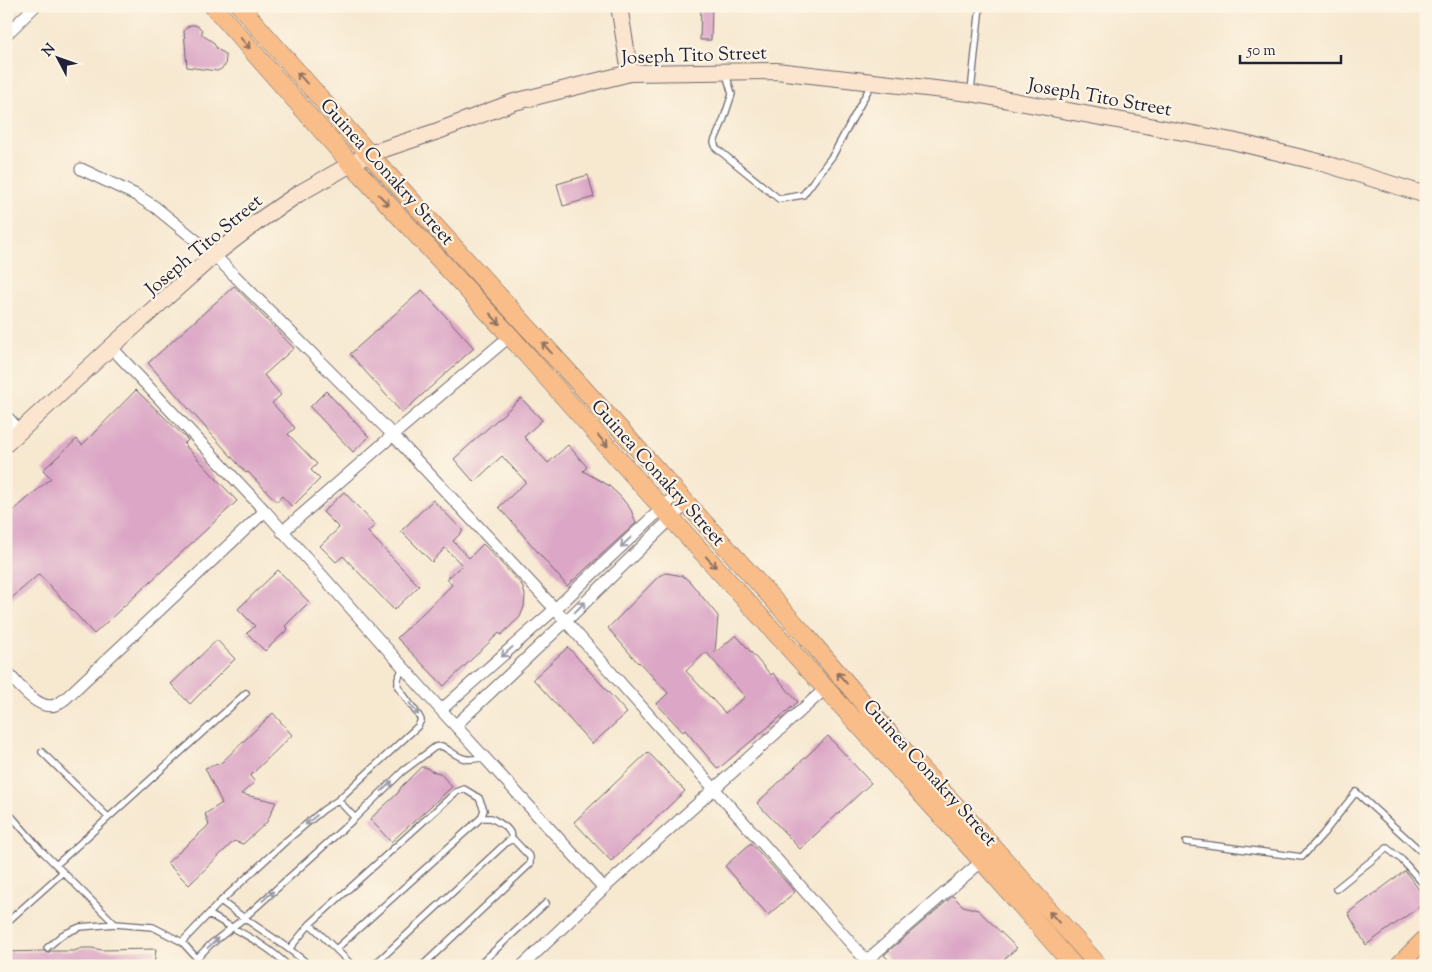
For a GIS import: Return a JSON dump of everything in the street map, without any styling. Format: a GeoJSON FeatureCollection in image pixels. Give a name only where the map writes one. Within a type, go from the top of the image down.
{"type":"FeatureCollection","features":[{"type":"Feature","properties":{"kind":"main road","name":"Guinea Conakry Street"},"geometry":{"type":"LineString","coordinates":[[213,6],[351,164],[510,336],[666,513],[792,650],[1074,966]]}},
{"type":"Feature","properties":{"kind":"main road","name":"Guinea Conakry Street"},"geometry":{"type":"LineString","coordinates":[[240,6],[369,154],[807,637],[913,761],[960,810],[1099,966]]}},
{"type":"Feature","properties":{"kind":"main road"},"geometry":{"type":"LineString","coordinates":[[618,6],[630,74]]}},
{"type":"Feature","properties":{"kind":"main road","name":"Joseph Tito Street"},"geometry":{"type":"LineString","coordinates":[[6,444],[214,255],[298,194],[369,154],[438,131],[514,102],[630,74],[776,71],[970,93],[1232,141],[1323,163],[1426,195]]}},
{"type":"Feature","properties":{"kind":"main road"},"geometry":{"type":"LineString","coordinates":[[558,390],[573,377]]}},
{"type":"Feature","properties":{"kind":"main road"},"geometry":{"type":"LineString","coordinates":[[1058,948],[1073,938]]}},
{"type":"Feature","properties":{"kind":"main road"},"geometry":{"type":"LineString","coordinates":[[1398,966],[1426,938]]}},
{"type":"Feature","properties":{"kind":"street"},"geometry":{"type":"LineString","coordinates":[[6,35],[35,6]]}},
{"type":"Feature","properties":{"kind":"street"},"geometry":{"type":"LineString","coordinates":[[81,169],[136,195],[155,207],[214,255],[393,435],[555,609],[868,963],[982,861]]}},
{"type":"Feature","properties":{"kind":"street"},"geometry":{"type":"LineString","coordinates":[[282,532],[510,336]]}},
{"type":"Feature","properties":{"kind":"street"},"geometry":{"type":"LineString","coordinates":[[112,346],[266,511],[282,532],[403,667],[604,888]]}},
{"type":"Feature","properties":{"kind":"street"},"geometry":{"type":"LineString","coordinates":[[6,416],[21,432]]}},
{"type":"Feature","properties":{"kind":"street"},"geometry":{"type":"LineString","coordinates":[[442,710],[682,499]]}},
{"type":"Feature","properties":{"kind":"street"},"geometry":{"type":"LineString","coordinates":[[6,671],[27,694],[42,705],[53,706],[65,700],[266,511]]}},
{"type":"Feature","properties":{"kind":"street"},"geometry":{"type":"LineString","coordinates":[[456,725],[565,622],[666,513]]}},
{"type":"Feature","properties":{"kind":"street"},"geometry":{"type":"LineString","coordinates":[[792,650],[807,637]]}},
{"type":"Feature","properties":{"kind":"street"},"geometry":{"type":"LineString","coordinates":[[522,966],[604,888],[826,688]]}},
{"type":"Feature","properties":{"kind":"lane"},"geometry":{"type":"LineString","coordinates":[[970,93],[980,6]]}},
{"type":"Feature","properties":{"kind":"lane"},"geometry":{"type":"LineString","coordinates":[[725,72],[732,94],[714,142],[716,148],[779,199],[803,195],[833,155],[872,82]]}},
{"type":"Feature","properties":{"kind":"lane"},"geometry":{"type":"LineString","coordinates":[[182,942],[221,901],[322,810],[338,800],[418,726],[421,720],[398,686],[398,679],[403,667]]}},
{"type":"Feature","properties":{"kind":"lane"},"geometry":{"type":"LineString","coordinates":[[56,865],[246,693]]}},
{"type":"Feature","properties":{"kind":"lane"},"geometry":{"type":"LineString","coordinates":[[197,958],[355,818],[403,771],[435,747],[442,746],[465,760],[471,761],[485,757]]}},
{"type":"Feature","properties":{"kind":"lane"},"geometry":{"type":"LineString","coordinates":[[42,752],[108,817]]}},
{"type":"Feature","properties":{"kind":"lane"},"geometry":{"type":"LineString","coordinates":[[290,948],[310,924],[456,792],[464,789],[479,798],[484,810],[481,818],[336,949]]}},
{"type":"Feature","properties":{"kind":"lane"},"geometry":{"type":"LineString","coordinates":[[1186,842],[1302,857],[1356,792],[1426,856]]}},
{"type":"Feature","properties":{"kind":"lane"},"geometry":{"type":"LineString","coordinates":[[338,800],[355,818]]}},
{"type":"Feature","properties":{"kind":"lane"},"geometry":{"type":"LineString","coordinates":[[6,810],[56,865],[115,924]]}},
{"type":"Feature","properties":{"kind":"lane"},"geometry":{"type":"LineString","coordinates":[[422,966],[530,864],[530,857],[512,839],[508,830],[491,818],[481,818]]}},
{"type":"Feature","properties":{"kind":"lane"},"geometry":{"type":"LineString","coordinates":[[373,966],[512,839]]}},
{"type":"Feature","properties":{"kind":"lane"},"geometry":{"type":"LineString","coordinates":[[1336,889],[1387,848],[1402,860],[1426,887]]}},
{"type":"Feature","properties":{"kind":"lane"},"geometry":{"type":"LineString","coordinates":[[6,923],[63,872]]}},
{"type":"Feature","properties":{"kind":"lane"},"geometry":{"type":"LineString","coordinates":[[221,901],[243,919],[290,948],[309,966]]}},
{"type":"Feature","properties":{"kind":"lane"},"geometry":{"type":"LineString","coordinates":[[478,966],[546,903]]}},
{"type":"Feature","properties":{"kind":"lane"},"geometry":{"type":"LineString","coordinates":[[209,914],[231,928],[260,942],[288,966]]}},
{"type":"Feature","properties":{"kind":"lane"},"geometry":{"type":"LineString","coordinates":[[47,948],[62,935],[80,927],[115,924],[152,927],[182,942],[204,966]]}},
{"type":"Feature","properties":{"kind":"lane"},"geometry":{"type":"LineString","coordinates":[[310,924],[352,966]]}},
{"type":"Feature","properties":{"kind":"building"},"geometry":{"type":"Polygon","coordinates":[[[701,6],[712,6],[711,40],[700,40],[701,6]]]}},
{"type":"Feature","properties":{"kind":"building"},"geometry":{"type":"Polygon","coordinates":[[[191,25],[199,27],[202,30],[202,35],[213,42],[217,49],[224,53],[226,57],[225,66],[217,71],[187,67],[184,31],[191,25]]]}},
{"type":"Feature","properties":{"kind":"building"},"geometry":{"type":"Polygon","coordinates":[[[588,175],[594,197],[563,206],[557,184],[588,175]]]}},
{"type":"Feature","properties":{"kind":"building"},"geometry":{"type":"Polygon","coordinates":[[[234,286],[294,348],[264,375],[281,395],[272,403],[295,428],[288,434],[317,464],[311,470],[320,479],[292,507],[282,496],[277,502],[248,472],[246,473],[148,363],[234,286]]]}},
{"type":"Feature","properties":{"kind":"building"},"geometry":{"type":"Polygon","coordinates":[[[422,290],[474,348],[402,413],[350,354],[422,290]]]}},
{"type":"Feature","properties":{"kind":"building"},"geometry":{"type":"Polygon","coordinates":[[[136,390],[188,440],[184,444],[237,501],[94,634],[39,574],[6,603],[6,517],[51,478],[43,470],[77,439],[82,445],[136,390]]]}},
{"type":"Feature","properties":{"kind":"building"},"geometry":{"type":"Polygon","coordinates":[[[326,391],[369,437],[353,452],[310,407],[326,391]]]}},
{"type":"Feature","properties":{"kind":"building"},"geometry":{"type":"Polygon","coordinates":[[[521,398],[542,420],[524,437],[548,463],[568,445],[587,467],[583,471],[608,485],[620,496],[631,510],[636,523],[567,586],[499,507],[526,482],[502,456],[474,482],[454,459],[521,398]]]}},
{"type":"Feature","properties":{"kind":"building"},"geometry":{"type":"Polygon","coordinates":[[[344,492],[375,525],[368,532],[419,586],[394,610],[343,556],[336,562],[320,546],[339,528],[323,512],[344,492]]]}},
{"type":"Feature","properties":{"kind":"building"},"geometry":{"type":"Polygon","coordinates":[[[433,500],[463,531],[453,541],[469,558],[483,544],[522,585],[525,595],[524,607],[520,617],[501,635],[499,633],[444,686],[397,638],[452,585],[447,579],[462,565],[445,548],[432,562],[401,531],[433,500]]]}},
{"type":"Feature","properties":{"kind":"building"},"geometry":{"type":"Polygon","coordinates":[[[278,570],[309,602],[285,626],[288,629],[265,651],[247,633],[255,626],[238,609],[278,570]]]}},
{"type":"Feature","properties":{"kind":"building"},"geometry":{"type":"Polygon","coordinates":[[[666,573],[683,576],[718,616],[715,653],[736,635],[798,702],[718,769],[685,730],[683,732],[657,704],[668,693],[638,663],[608,628],[659,576],[666,573]],[[706,652],[686,671],[725,713],[745,697],[706,652]]]}},
{"type":"Feature","properties":{"kind":"building"},"geometry":{"type":"Polygon","coordinates":[[[217,640],[235,659],[190,704],[171,684],[217,640]]]}},
{"type":"Feature","properties":{"kind":"building"},"geometry":{"type":"Polygon","coordinates":[[[568,647],[627,713],[592,744],[533,679],[568,647]]]}},
{"type":"Feature","properties":{"kind":"building"},"geometry":{"type":"Polygon","coordinates":[[[273,713],[292,735],[250,776],[255,782],[241,794],[276,802],[267,822],[243,844],[234,841],[189,885],[167,863],[209,825],[205,814],[222,803],[205,768],[221,763],[273,713]]]}},
{"type":"Feature","properties":{"kind":"building"},"geometry":{"type":"Polygon","coordinates":[[[828,736],[871,783],[800,849],[757,803],[828,736]]]}},
{"type":"Feature","properties":{"kind":"building"},"geometry":{"type":"Polygon","coordinates":[[[648,752],[685,791],[611,861],[574,822],[648,752]]]}},
{"type":"Feature","properties":{"kind":"building"},"geometry":{"type":"Polygon","coordinates":[[[421,767],[426,767],[431,771],[440,773],[452,787],[391,842],[370,819],[398,793],[401,787],[421,767]]]}},
{"type":"Feature","properties":{"kind":"building"},"geometry":{"type":"Polygon","coordinates":[[[751,843],[795,892],[768,915],[725,866],[751,843]]]}},
{"type":"Feature","properties":{"kind":"building"},"geometry":{"type":"Polygon","coordinates":[[[1405,871],[1426,899],[1426,902],[1366,945],[1348,913],[1405,871]]]}},
{"type":"Feature","properties":{"kind":"building"},"geometry":{"type":"Polygon","coordinates":[[[953,896],[963,906],[978,910],[1017,948],[996,966],[894,966],[884,955],[953,896]]]}},
{"type":"Feature","properties":{"kind":"building"},"geometry":{"type":"Polygon","coordinates":[[[82,948],[102,950],[156,949],[154,966],[6,966],[6,952],[44,951],[47,953],[51,951],[74,951],[82,948]]]}}]}
